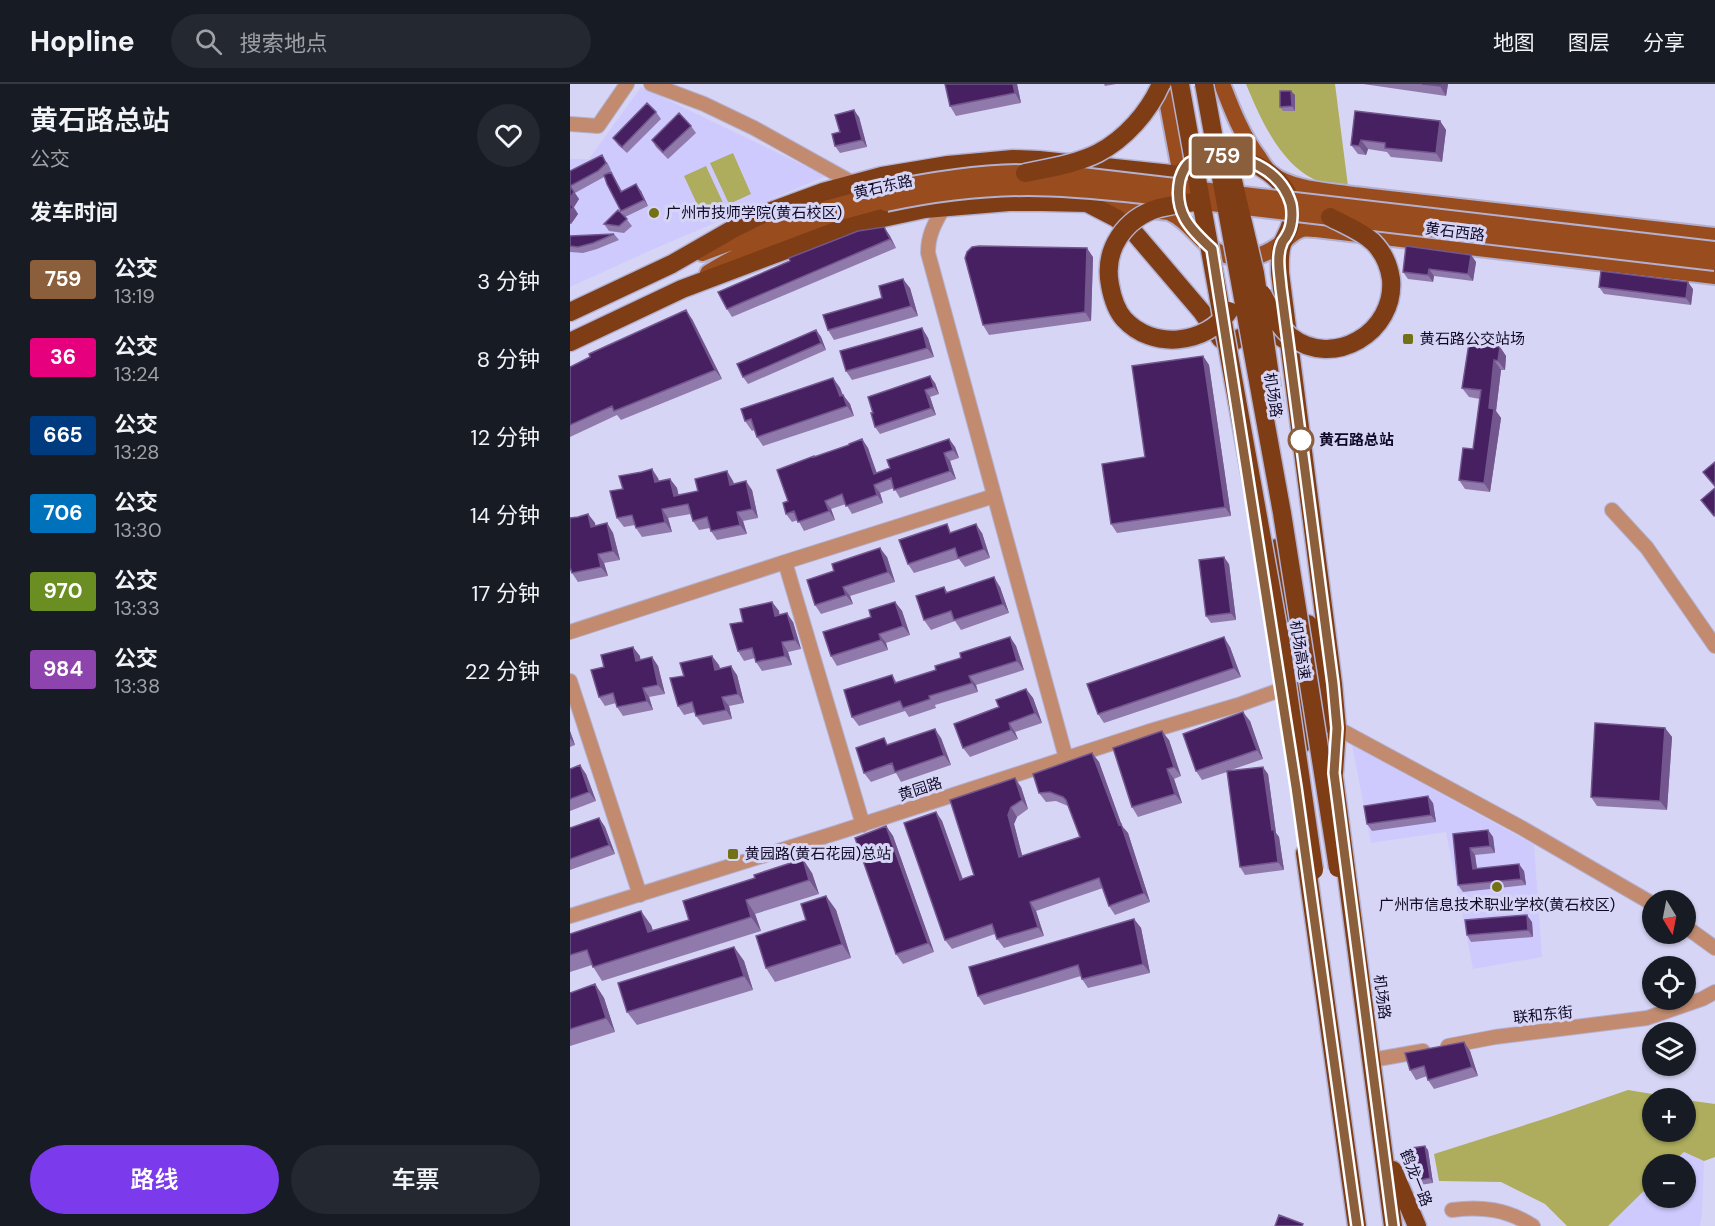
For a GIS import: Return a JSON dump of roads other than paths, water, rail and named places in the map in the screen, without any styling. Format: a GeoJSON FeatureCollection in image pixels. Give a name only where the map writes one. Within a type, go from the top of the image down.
{"type":"FeatureCollection","features":[{"type":"Feature","properties":{"kind":"highway"},"geometry":{"type":"LineString","coordinates":[[1025,173],[1086,157],[1114,142],[1140,117],[1162,84]]}},
{"type":"Feature","properties":{"kind":"highway","name":"机场高速"},"geometry":{"type":"LineString","coordinates":[[1180,84],[1281,644],[1337,1032],[1362,1226]]}},
{"type":"Feature","properties":{"kind":"highway","name":"机场路"},"geometry":{"type":"LineString","coordinates":[[1186,84],[1217,191],[1237,280],[1286,547],[1334,773],[1393,1226]]}},
{"type":"Feature","properties":{"kind":"highway","name":"机场高速"},"geometry":{"type":"LineString","coordinates":[[1206,84],[1282,513],[1340,879],[1385,1226]]}},
{"type":"Feature","properties":{"kind":"highway","name":"机场路"},"geometry":{"type":"LineString","coordinates":[[1206,84],[1237,195],[1255,273],[1286,547],[1301,721],[1302,747],[1296,787]]}},
{"type":"Feature","properties":{"kind":"highway"},"geometry":{"type":"LineString","coordinates":[[672,264],[763,214],[853,183],[914,170],[991,160],[1039,160],[1181,175],[1190,163],[1212,157],[1222,156],[1249,161],[1269,172],[1284,189],[1291,204],[1291,226],[1282,243]]}},
{"type":"Feature","properties":{"kind":"highway"},"geometry":{"type":"LineString","coordinates":[[1084,165],[1093,173],[1096,187],[1095,195],[1087,203]]}},
{"type":"Feature","properties":{"kind":"highway"},"geometry":{"type":"LineString","coordinates":[[1139,208],[1150,197],[1154,189],[1153,182],[1145,171]]}},
{"type":"Feature","properties":{"kind":"highway"},"geometry":{"type":"LineString","coordinates":[[1197,196],[1158,208],[1140,216],[1126,227],[1115,243],[1109,258],[1108,275],[1117,308],[1124,319],[1160,339],[1190,338],[1220,323],[1233,302],[1237,280]]}},
{"type":"Feature","properties":{"kind":"highway"},"geometry":{"type":"LineString","coordinates":[[682,289],[839,230],[903,213],[1009,202],[1087,203],[1116,218],[1132,230],[1202,312],[1229,350],[1244,335],[1261,330],[1277,334],[1288,342]]}},
{"type":"Feature","properties":{"kind":"highway"},"geometry":{"type":"LineString","coordinates":[[1255,273],[1261,291],[1278,322],[1296,340],[1314,347],[1333,348],[1354,343],[1366,335],[1378,324],[1388,307],[1391,287],[1388,264],[1381,252],[1367,237],[1330,217]]}},
{"type":"Feature","properties":{"kind":"highway","name":"机场路"},"geometry":{"type":"LineString","coordinates":[[1282,243],[1280,273],[1325,617],[1337,728],[1334,773]]}},
{"type":"Feature","properties":{"kind":"highway","name":"黄石东路"},"geometry":{"type":"LineString","coordinates":[[570,312],[672,264]]}},
{"type":"Feature","properties":{"kind":"highway","name":"黄石东路"},"geometry":{"type":"LineString","coordinates":[[570,342],[682,289]]}},
{"type":"Feature","properties":{"kind":"highway","name":"机场路"},"geometry":{"type":"LineString","coordinates":[[1229,350],[1296,787],[1357,1226]]}},
{"type":"Feature","properties":{"kind":"highway","name":"鹤龙一路"},"geometry":{"type":"LineString","coordinates":[[1382,1143],[1417,1226]]}},
{"type":"Feature","properties":{"kind":"main road"},"geometry":{"type":"LineString","coordinates":[[1162,84],[1181,175],[1179,205],[1191,227]]}},
{"type":"Feature","properties":{"kind":"main road"},"geometry":{"type":"LineString","coordinates":[[1222,84],[1250,146],[1269,172],[1297,185],[1324,191],[1715,236]]}},
{"type":"Feature","properties":{"kind":"main road","name":"黄石东路"},"geometry":{"type":"LineString","coordinates":[[682,289],[758,246],[884,197],[953,179],[1025,173],[1084,176],[1197,196]]}},
{"type":"Feature","properties":{"kind":"main road","name":"黄石东路"},"geometry":{"type":"LineString","coordinates":[[672,264],[833,204],[884,197],[1029,187],[1197,196]]}},
{"type":"Feature","properties":{"kind":"main road","name":"黄石西路"},"geometry":{"type":"LineString","coordinates":[[1197,196],[1330,217],[1715,262]]}},
{"type":"Feature","properties":{"kind":"main road","name":"黄石西路"},"geometry":{"type":"LineString","coordinates":[[1197,196],[1715,250]]}},
{"type":"Feature","properties":{"kind":"main road"},"geometry":{"type":"LineString","coordinates":[[1360,234],[1358,224],[1366,196]]}},
{"type":"Feature","properties":{"kind":"main road"},"geometry":{"type":"LineString","coordinates":[[1087,203],[1175,214],[1212,249],[1231,257],[1260,256],[1301,230],[1316,229],[1715,276]]}},
{"type":"Feature","properties":{"kind":"main road"},"geometry":{"type":"LineString","coordinates":[[1212,249],[1229,350]]}},
{"type":"Feature","properties":{"kind":"street"},"geometry":{"type":"LineString","coordinates":[[570,124],[598,126],[627,84]]}},
{"type":"Feature","properties":{"kind":"street"},"geometry":{"type":"LineString","coordinates":[[651,84],[704,104],[754,128],[853,183]]}},
{"type":"Feature","properties":{"kind":"street"},"geometry":{"type":"LineString","coordinates":[[944,207],[932,227],[928,240],[928,253],[1066,758]]}},
{"type":"Feature","properties":{"kind":"street"},"geometry":{"type":"LineString","coordinates":[[570,633],[994,496]]}},
{"type":"Feature","properties":{"kind":"street"},"geometry":{"type":"LineString","coordinates":[[1612,510],[1647,548],[1715,646]]}},
{"type":"Feature","properties":{"kind":"street"},"geometry":{"type":"LineString","coordinates":[[784,562],[863,825]]}},
{"type":"Feature","properties":{"kind":"street"},"geometry":{"type":"LineString","coordinates":[[570,681],[640,895]]}},
{"type":"Feature","properties":{"kind":"street","name":"黄园路"},"geometry":{"type":"LineString","coordinates":[[570,916],[863,825],[1280,690]]}},
{"type":"Feature","properties":{"kind":"street"},"geometry":{"type":"LineString","coordinates":[[1337,728],[1522,828],[1642,898]]}},
{"type":"Feature","properties":{"kind":"street"},"geometry":{"type":"LineString","coordinates":[[1696,934],[1715,948]]}},
{"type":"Feature","properties":{"kind":"street","name":"联和东街"},"geometry":{"type":"LineString","coordinates":[[1372,1060],[1495,1037],[1647,1018],[1702,999],[1715,992]]}},
{"type":"Feature","properties":{"kind":"street"},"geometry":{"type":"LineString","coordinates":[[1452,1210],[1475,1207],[1496,1210],[1526,1221],[1533,1226]]}},
{"type":"Feature","properties":{"kind":"place","name":"广州市技师学院(黄石校区)"},"geometry":{"type":"Point","coordinates":[654,213]}},
{"type":"Feature","properties":{"kind":"place","name":"黄石路公交站场"},"geometry":{"type":"Point","coordinates":[1408,339]}},
{"type":"Feature","properties":{"kind":"place","name":"黄石路总站"},"geometry":{"type":"Point","coordinates":[1301,440]}},
{"type":"Feature","properties":{"kind":"place","name":"黄园路(黄石花园)总站"},"geometry":{"type":"Point","coordinates":[733,854]}},
{"type":"Feature","properties":{"kind":"place","name":"广州市信息技术职业学校(黄石校区)"},"geometry":{"type":"Point","coordinates":[1497,887]}}]}
